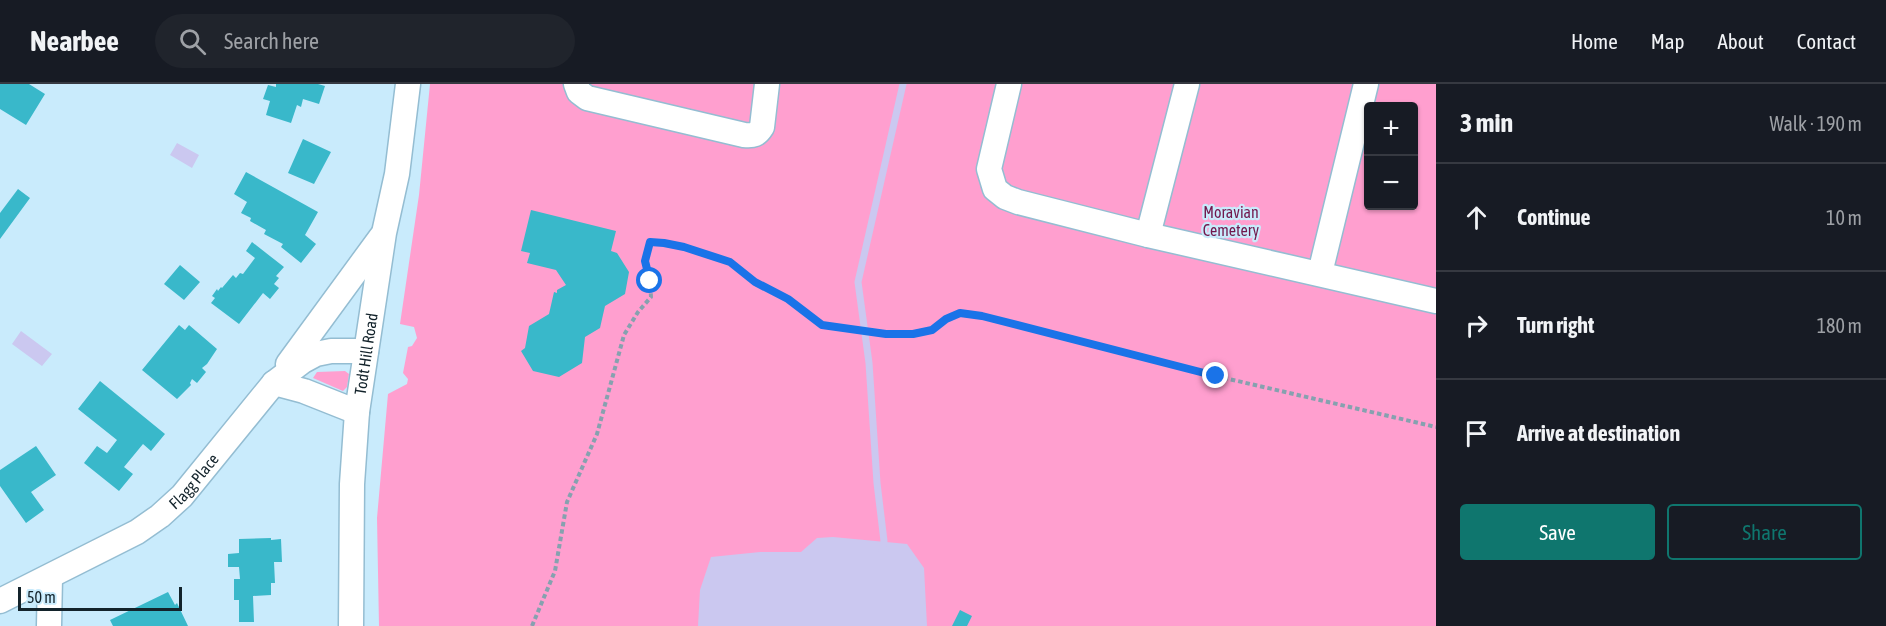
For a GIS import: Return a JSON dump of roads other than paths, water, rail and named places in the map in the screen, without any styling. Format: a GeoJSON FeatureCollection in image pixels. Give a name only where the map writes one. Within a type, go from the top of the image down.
{"type":"FeatureCollection","features":[{"type":"Feature","properties":{"kind":"street","name":"Todt Hill Road"},"geometry":{"type":"LineString","coordinates":[[351,626],[352,484],[357,412],[384,233],[397,174],[408,84]]}},
{"type":"Feature","properties":{"kind":"street"},"geometry":{"type":"LineString","coordinates":[[576,84],[579,92],[587,98],[753,136],[762,127],[767,84]]}},
{"type":"Feature","properties":{"kind":"street"},"geometry":{"type":"LineString","coordinates":[[1009,84],[989,169],[995,189],[1005,197],[1148,235],[1320,273],[1436,302]]}},
{"type":"Feature","properties":{"kind":"street"},"geometry":{"type":"LineString","coordinates":[[1148,235],[1186,84]]}},
{"type":"Feature","properties":{"kind":"street"},"geometry":{"type":"LineString","coordinates":[[1320,273],[1366,84]]}},
{"type":"Feature","properties":{"kind":"street"},"geometry":{"type":"LineString","coordinates":[[357,412],[304,391],[274,383],[324,318],[384,233]]}},
{"type":"Feature","properties":{"kind":"street","name":"Flagg Place"},"geometry":{"type":"LineString","coordinates":[[0,601],[137,532],[160,516],[182,496],[274,383],[303,361],[316,354],[331,351],[366,351]]}},
{"type":"Feature","properties":{"kind":"street"},"geometry":{"type":"LineString","coordinates":[[49,626],[50,577]]}},
{"type":"Feature","properties":{"kind":"water"},"geometry":{"type":"Polygon","coordinates":[[[177,143],[199,155],[192,168],[170,155],[177,143]]]}},
{"type":"Feature","properties":{"kind":"water"},"geometry":{"type":"Polygon","coordinates":[[[21,331],[52,354],[42,366],[12,344],[21,331]]]}},
{"type":"Feature","properties":{"kind":"water"},"geometry":{"type":"Polygon","coordinates":[[[833,537],[907,544],[924,568],[927,626],[698,626],[700,590],[711,557],[760,552],[801,552],[817,538],[833,537]]]}},
{"type":"Feature","properties":{"kind":"waterway"},"geometry":{"type":"LineString","coordinates":[[882,550],[884,541],[877,483],[869,363],[858,282],[903,84]]}},
{"type":"Feature","properties":{"kind":"park label","name":"Moravian Cemetery"},"geometry":{"type":"Point","coordinates":[1231,221]}}]}
